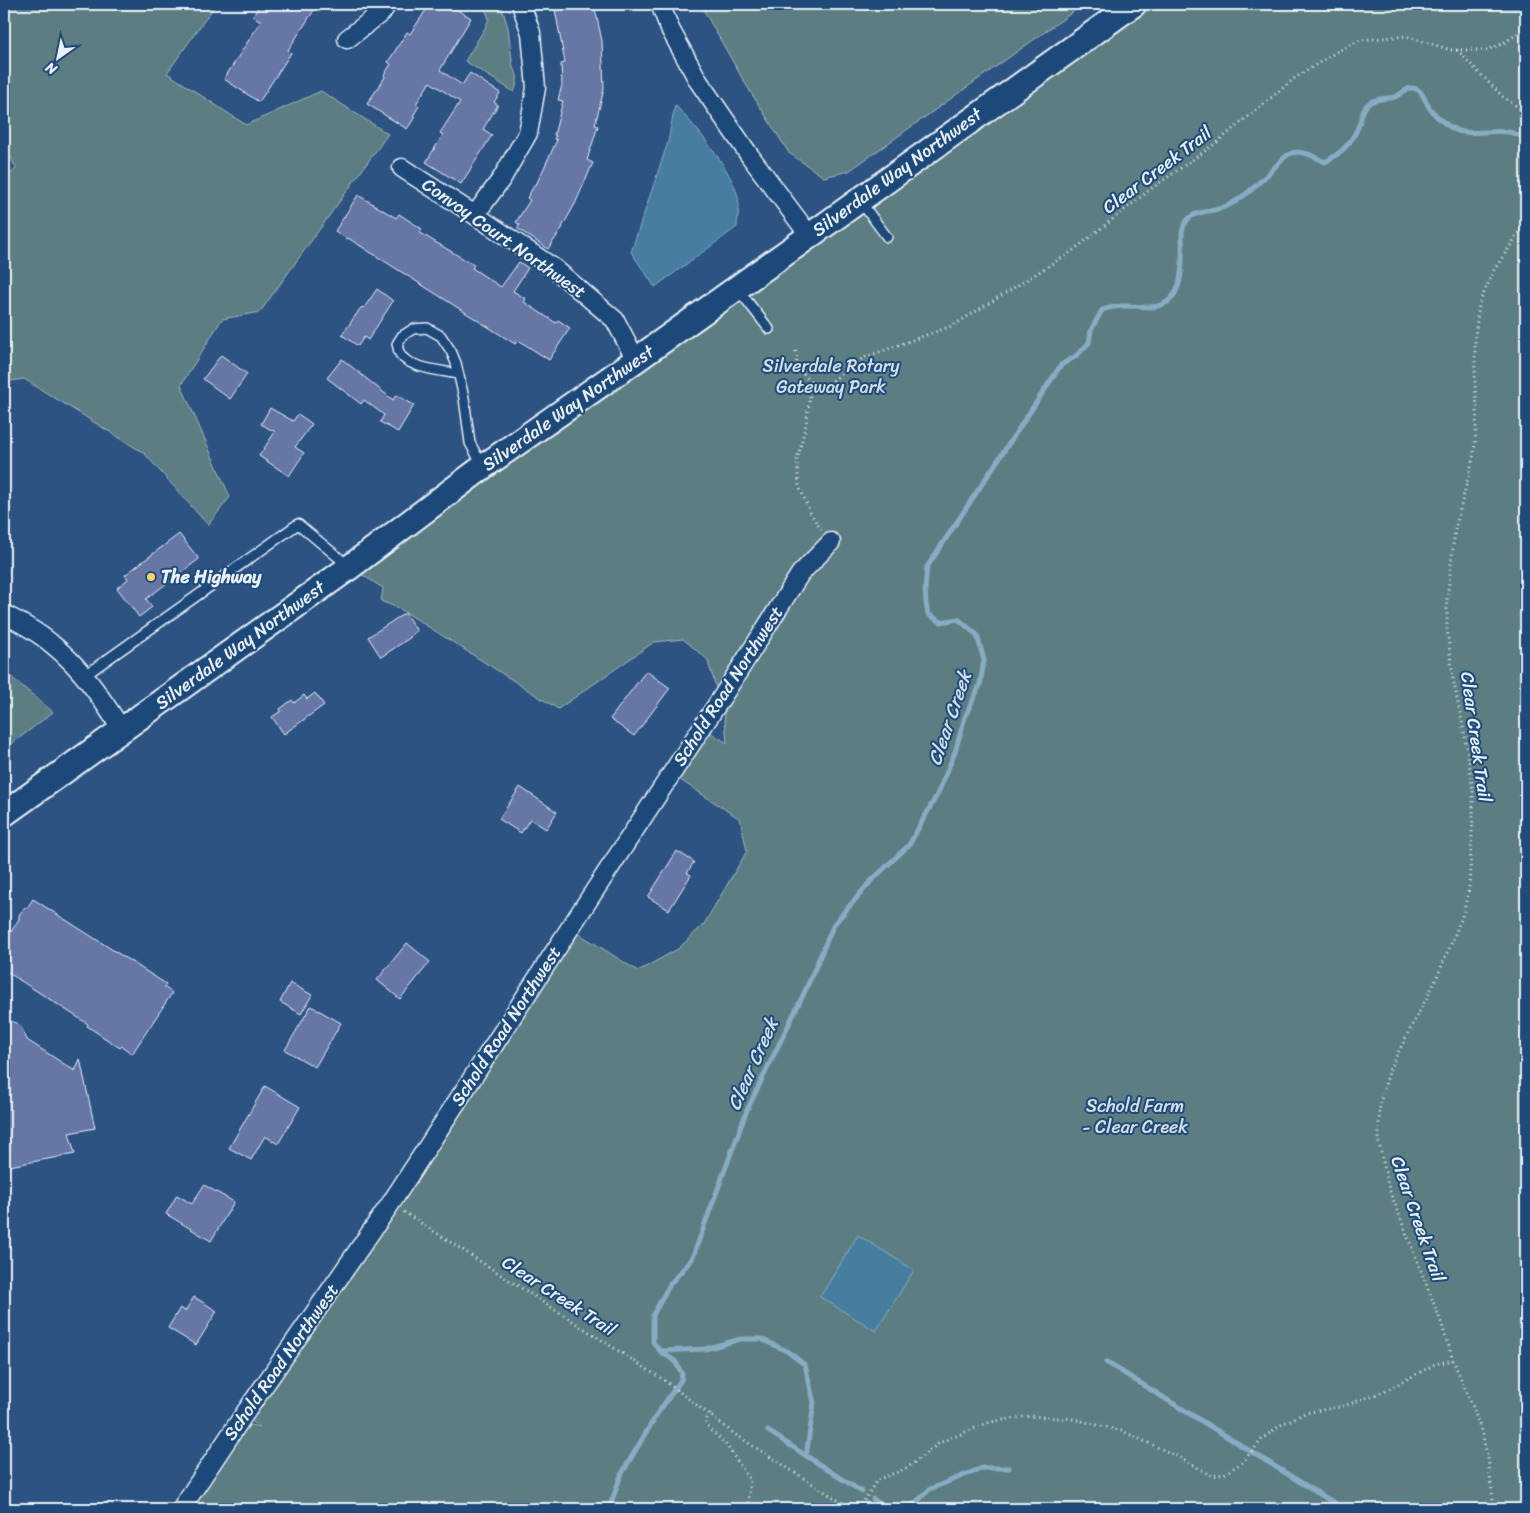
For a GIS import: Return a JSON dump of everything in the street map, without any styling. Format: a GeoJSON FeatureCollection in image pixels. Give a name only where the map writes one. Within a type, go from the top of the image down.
{"type":"FeatureCollection","features":[{"type":"Feature","properties":{"kind":"main road","name":"Silverdale Way Northwest"},"geometry":{"type":"LineString","coordinates":[[4,814],[350,567],[483,467],[1134,4]]}},
{"type":"Feature","properties":{"kind":"street"},"geometry":{"type":"LineString","coordinates":[[347,39],[382,12],[387,4]]}},
{"type":"Feature","properties":{"kind":"street"},"geometry":{"type":"LineString","coordinates":[[475,215],[502,178],[528,133],[536,88],[531,33],[521,4]]}},
{"type":"Feature","properties":{"kind":"street"},"geometry":{"type":"LineString","coordinates":[[660,4],[670,30],[699,82],[750,156],[809,235]]}},
{"type":"Feature","properties":{"kind":"street","name":"Convoy Court Northwest"},"geometry":{"type":"LineString","coordinates":[[402,168],[555,270],[616,320],[636,360]]}},
{"type":"Feature","properties":{"kind":"street","name":"Schold Road Northwest"},"geometry":{"type":"LineString","coordinates":[[181,1509],[243,1416],[391,1203],[724,694],[800,574],[831,542]]}},
{"type":"Feature","properties":{"kind":"street"},"geometry":{"type":"LineString","coordinates":[[4,614],[30,628],[54,645],[75,665],[122,730]]}},
{"type":"Feature","properties":{"kind":"lane"},"geometry":{"type":"LineString","coordinates":[[859,200],[887,237]]}},
{"type":"Feature","properties":{"kind":"lane"},"geometry":{"type":"LineString","coordinates":[[737,288],[769,329]]}},
{"type":"Feature","properties":{"kind":"lane"},"geometry":{"type":"LineString","coordinates":[[458,374],[422,367],[405,360],[399,353],[397,344],[402,336],[412,329],[427,328],[441,336],[451,351],[456,364],[464,398],[470,443],[483,467]]}},
{"type":"Feature","properties":{"kind":"lane"},"geometry":{"type":"LineString","coordinates":[[84,676],[298,524],[350,567]]}},
{"type":"Feature","properties":{"kind":"path","name":"Clear Creek Trail"},"geometry":{"type":"LineString","coordinates":[[811,388],[820,390],[863,358],[954,325],[1072,252],[1151,189],[1216,143],[1295,78],[1336,52],[1360,40],[1406,36],[1451,50],[1487,50],[1502,44],[1526,28]]}},
{"type":"Feature","properties":{"kind":"path"},"geometry":{"type":"LineString","coordinates":[[1456,50],[1502,96],[1526,113]]}},
{"type":"Feature","properties":{"kind":"path","name":"Clear Creek Trail"},"geometry":{"type":"LineString","coordinates":[[1494,1509],[1488,1458],[1482,1433],[1453,1360],[1442,1322],[1389,1189],[1379,1143],[1379,1112],[1390,1068],[1435,982],[1464,911],[1469,888],[1473,792],[1467,747],[1453,678],[1447,629],[1446,600],[1454,530],[1475,444],[1477,408],[1475,384],[1476,337],[1479,304],[1494,270],[1526,222]]}},
{"type":"Feature","properties":{"kind":"path"},"geometry":{"type":"LineString","coordinates":[[796,351],[797,366],[811,383],[806,424],[797,460],[799,486],[817,525],[831,542]]}},
{"type":"Feature","properties":{"kind":"path","name":"Clear Creek Trail"},"geometry":{"type":"LineString","coordinates":[[391,1203],[665,1381],[736,1434],[852,1509]]}},
{"type":"Feature","properties":{"kind":"path"},"geometry":{"type":"LineString","coordinates":[[858,1509],[877,1480],[907,1468],[939,1443],[990,1422],[1030,1416],[1073,1419],[1122,1431],[1179,1457],[1212,1476],[1224,1474],[1243,1462],[1264,1437],[1284,1423],[1305,1413],[1344,1406],[1369,1397],[1399,1385],[1435,1364],[1453,1360]]}},
{"type":"Feature","properties":{"kind":"path"},"geometry":{"type":"LineString","coordinates":[[710,1414],[705,1421],[711,1431],[725,1443],[750,1480],[748,1506],[750,1509]]}},
{"type":"Feature","properties":{"kind":"green space"},"geometry":{"type":"Polygon","coordinates":[[[4,4],[216,4],[167,73],[246,125],[321,91],[388,134],[260,312],[222,319],[181,385],[230,497],[208,525],[144,453],[24,379],[4,382],[4,179],[16,169],[4,141],[4,4]]]}},
{"type":"Feature","properties":{"kind":"green space"},"geometry":{"type":"Polygon","coordinates":[[[479,4],[501,4],[508,28],[513,68],[517,77],[514,92],[465,61],[489,19],[486,11],[479,4]]]}},
{"type":"Feature","properties":{"kind":"green space"},"geometry":{"type":"Polygon","coordinates":[[[709,4],[1084,4],[849,171],[824,177],[789,153],[745,83],[704,11],[709,4]]]}},
{"type":"Feature","properties":{"kind":"green space","name":"Schold Farm - Clear Creek"},"geometry":{"type":"Polygon","coordinates":[[[1134,4],[1526,4],[1526,1509],[189,1509],[245,1424],[260,1427],[243,1416],[570,928],[638,971],[678,949],[704,924],[747,851],[740,819],[671,774],[702,727],[727,743],[724,712],[707,659],[683,639],[654,642],[558,709],[402,610],[381,601],[383,588],[350,567],[1134,4]]]}},
{"type":"Feature","properties":{"kind":"green space"},"geometry":{"type":"Polygon","coordinates":[[[4,671],[53,712],[4,750],[4,671]]]}},
{"type":"Feature","properties":{"kind":"water"},"geometry":{"type":"Polygon","coordinates":[[[675,105],[714,151],[731,179],[739,204],[737,227],[655,287],[631,252],[668,142],[675,105]]]}},
{"type":"Feature","properties":{"kind":"water"},"geometry":{"type":"Polygon","coordinates":[[[858,1235],[914,1270],[876,1331],[820,1297],[858,1235]]]}},
{"type":"Feature","properties":{"kind":"building"},"geometry":{"type":"Polygon","coordinates":[[[260,4],[318,4],[288,50],[291,53],[259,102],[224,79],[261,21],[253,16],[260,4]]]}},
{"type":"Feature","properties":{"kind":"building"},"geometry":{"type":"Polygon","coordinates":[[[430,4],[448,4],[471,18],[440,70],[462,85],[470,73],[500,93],[494,102],[498,105],[483,129],[492,135],[461,184],[426,162],[443,135],[440,133],[460,102],[430,82],[416,104],[419,106],[413,116],[415,117],[407,129],[367,104],[385,77],[384,75],[391,64],[388,62],[407,32],[410,34],[430,4]]]}},
{"type":"Feature","properties":{"kind":"building"},"geometry":{"type":"Polygon","coordinates":[[[554,4],[594,4],[602,41],[604,89],[595,125],[598,126],[587,160],[593,163],[563,227],[548,249],[517,228],[520,225],[516,222],[530,200],[527,198],[536,185],[557,140],[554,139],[556,135],[554,135],[563,101],[558,100],[562,85],[561,64],[565,63],[554,4]]]}},
{"type":"Feature","properties":{"kind":"building"},"geometry":{"type":"Polygon","coordinates":[[[358,195],[396,218],[399,214],[422,229],[420,233],[474,265],[472,268],[501,287],[519,262],[528,268],[513,291],[526,299],[524,302],[556,323],[558,320],[570,328],[549,360],[518,340],[515,344],[335,231],[358,195]]]}},
{"type":"Feature","properties":{"kind":"building"},"geometry":{"type":"Polygon","coordinates":[[[377,289],[393,301],[368,340],[364,337],[358,346],[342,335],[377,289]]]}},
{"type":"Feature","properties":{"kind":"building"},"geometry":{"type":"Polygon","coordinates":[[[221,355],[247,374],[230,399],[203,379],[221,355]]]}},
{"type":"Feature","properties":{"kind":"building"},"geometry":{"type":"Polygon","coordinates":[[[342,359],[393,400],[396,395],[414,405],[398,432],[380,422],[384,415],[364,400],[361,404],[327,378],[342,359]]]}},
{"type":"Feature","properties":{"kind":"building"},"geometry":{"type":"Polygon","coordinates":[[[270,408],[293,421],[298,414],[312,424],[295,447],[304,453],[289,476],[259,456],[275,432],[261,424],[270,408]]]}},
{"type":"Feature","properties":{"kind":"building","name":"The Highway"},"geometry":{"type":"Polygon","coordinates":[[[179,534],[199,559],[146,599],[152,607],[139,617],[117,588],[128,579],[125,575],[179,534]]]}},
{"type":"Feature","properties":{"kind":"building"},"geometry":{"type":"Polygon","coordinates":[[[405,613],[417,631],[381,657],[368,637],[405,613]]]}},
{"type":"Feature","properties":{"kind":"building"},"geometry":{"type":"Polygon","coordinates":[[[646,671],[670,688],[634,736],[610,719],[646,671]]]}},
{"type":"Feature","properties":{"kind":"building"},"geometry":{"type":"Polygon","coordinates":[[[315,693],[324,705],[284,734],[272,717],[292,700],[294,703],[304,695],[307,699],[315,693]]]}},
{"type":"Feature","properties":{"kind":"building"},"geometry":{"type":"Polygon","coordinates":[[[520,787],[557,812],[546,829],[530,819],[521,833],[499,819],[520,787]]]}},
{"type":"Feature","properties":{"kind":"building"},"geometry":{"type":"Polygon","coordinates":[[[677,851],[694,862],[687,873],[691,875],[669,910],[648,897],[677,851]]]}},
{"type":"Feature","properties":{"kind":"building"},"geometry":{"type":"Polygon","coordinates":[[[33,899],[166,984],[164,987],[172,993],[132,1054],[122,1046],[120,1048],[87,1026],[88,1024],[4,970],[4,943],[19,919],[19,915],[33,899]]]}},
{"type":"Feature","properties":{"kind":"building"},"geometry":{"type":"Polygon","coordinates":[[[407,943],[430,962],[400,999],[377,980],[407,943]]]}},
{"type":"Feature","properties":{"kind":"building"},"geometry":{"type":"Polygon","coordinates":[[[290,983],[312,995],[301,1014],[280,1002],[290,983]]]}},
{"type":"Feature","properties":{"kind":"building"},"geometry":{"type":"Polygon","coordinates":[[[311,1006],[341,1023],[315,1067],[285,1050],[311,1006]]]}},
{"type":"Feature","properties":{"kind":"building"},"geometry":{"type":"Polygon","coordinates":[[[10,1021],[17,1023],[27,1040],[75,1071],[80,1059],[95,1128],[69,1133],[75,1154],[4,1167],[4,1023],[10,1021]]]}},
{"type":"Feature","properties":{"kind":"building"},"geometry":{"type":"Polygon","coordinates":[[[265,1086],[300,1107],[278,1144],[265,1136],[251,1160],[229,1148],[265,1086]]]}},
{"type":"Feature","properties":{"kind":"building"},"geometry":{"type":"Polygon","coordinates":[[[204,1185],[234,1202],[211,1241],[166,1214],[177,1195],[192,1204],[204,1185]]]}},
{"type":"Feature","properties":{"kind":"building"},"geometry":{"type":"Polygon","coordinates":[[[194,1297],[217,1311],[196,1345],[168,1328],[180,1308],[185,1311],[194,1297]]]}},
{"type":"Feature","properties":{"kind":"waterway","name":"Clear Creek"},"geometry":{"type":"LineString","coordinates":[[609,1509],[621,1475],[657,1414],[681,1380],[682,1374],[675,1361],[661,1352],[653,1342],[653,1315],[670,1284],[692,1259],[747,1110],[806,989],[834,924],[872,880],[909,845],[938,793],[955,752],[965,717],[980,685],[984,660],[977,635],[958,619],[941,622],[928,614],[925,591],[927,567],[1061,365],[1076,356],[1089,343],[1091,330],[1102,310],[1120,306],[1148,307],[1161,305],[1170,300],[1180,280],[1182,232],[1189,218],[1201,212],[1222,208],[1235,202],[1257,185],[1289,154],[1296,152],[1305,153],[1325,162],[1330,159],[1349,143],[1359,124],[1364,108],[1372,101],[1395,97],[1412,88],[1419,90],[1434,113],[1455,130],[1470,133],[1508,132],[1526,138]]}},
{"type":"Feature","properties":{"kind":"waterway"},"geometry":{"type":"LineString","coordinates":[[661,1351],[705,1349],[741,1339],[761,1339],[787,1351],[805,1365],[814,1403],[806,1456]]}},
{"type":"Feature","properties":{"kind":"waterway"},"geometry":{"type":"LineString","coordinates":[[1106,1362],[1344,1509]]}},
{"type":"Feature","properties":{"kind":"waterway"},"geometry":{"type":"LineString","coordinates":[[768,1431],[862,1492]]}},
{"type":"Feature","properties":{"kind":"waterway"},"geometry":{"type":"LineString","coordinates":[[909,1509],[930,1489],[982,1468],[1009,1468]]}},
{"type":"Feature","properties":{"kind":"waterway"},"geometry":{"type":"LineString","coordinates":[[873,1499],[889,1509]]}},
{"type":"Feature","properties":{"kind":"place","name":"The Highway"},"geometry":{"type":"Point","coordinates":[151,577]}},
{"type":"Feature","properties":{"kind":"park label","name":"Silverdale Rotary Gateway Park"},"geometry":{"type":"Point","coordinates":[831,376]}}]}
